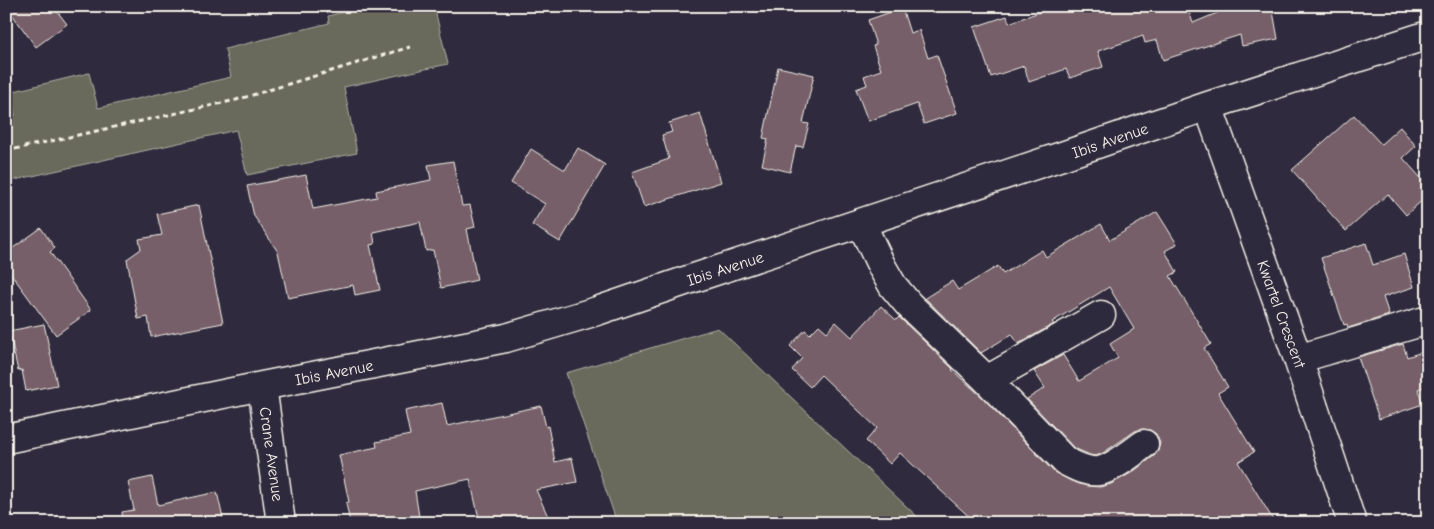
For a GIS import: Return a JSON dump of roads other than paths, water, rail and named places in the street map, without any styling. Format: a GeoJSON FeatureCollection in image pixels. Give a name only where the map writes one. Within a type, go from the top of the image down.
{"type":"FeatureCollection","features":[{"type":"Feature","properties":{"kind":"street","name":"Ibis Avenue"},"geometry":{"type":"LineString","coordinates":[[6,439],[506,338],[597,311],[1065,156],[1208,106],[1428,35]]}},
{"type":"Feature","properties":{"kind":"street","name":"Kwartel Crescent"},"geometry":{"type":"LineString","coordinates":[[1208,106],[1298,359],[1352,523]]}},
{"type":"Feature","properties":{"kind":"street"},"geometry":{"type":"LineString","coordinates":[[861,222],[882,267],[893,286],[909,305],[987,380],[1065,461],[1081,469],[1099,471],[1114,464],[1144,444]]}},
{"type":"Feature","properties":{"kind":"street"},"geometry":{"type":"LineString","coordinates":[[987,380],[1101,315]]}},
{"type":"Feature","properties":{"kind":"street"},"geometry":{"type":"LineString","coordinates":[[1298,359],[1428,320]]}},
{"type":"Feature","properties":{"kind":"street","name":"Crane Avenue"},"geometry":{"type":"LineString","coordinates":[[262,386],[281,523]]}}]}
